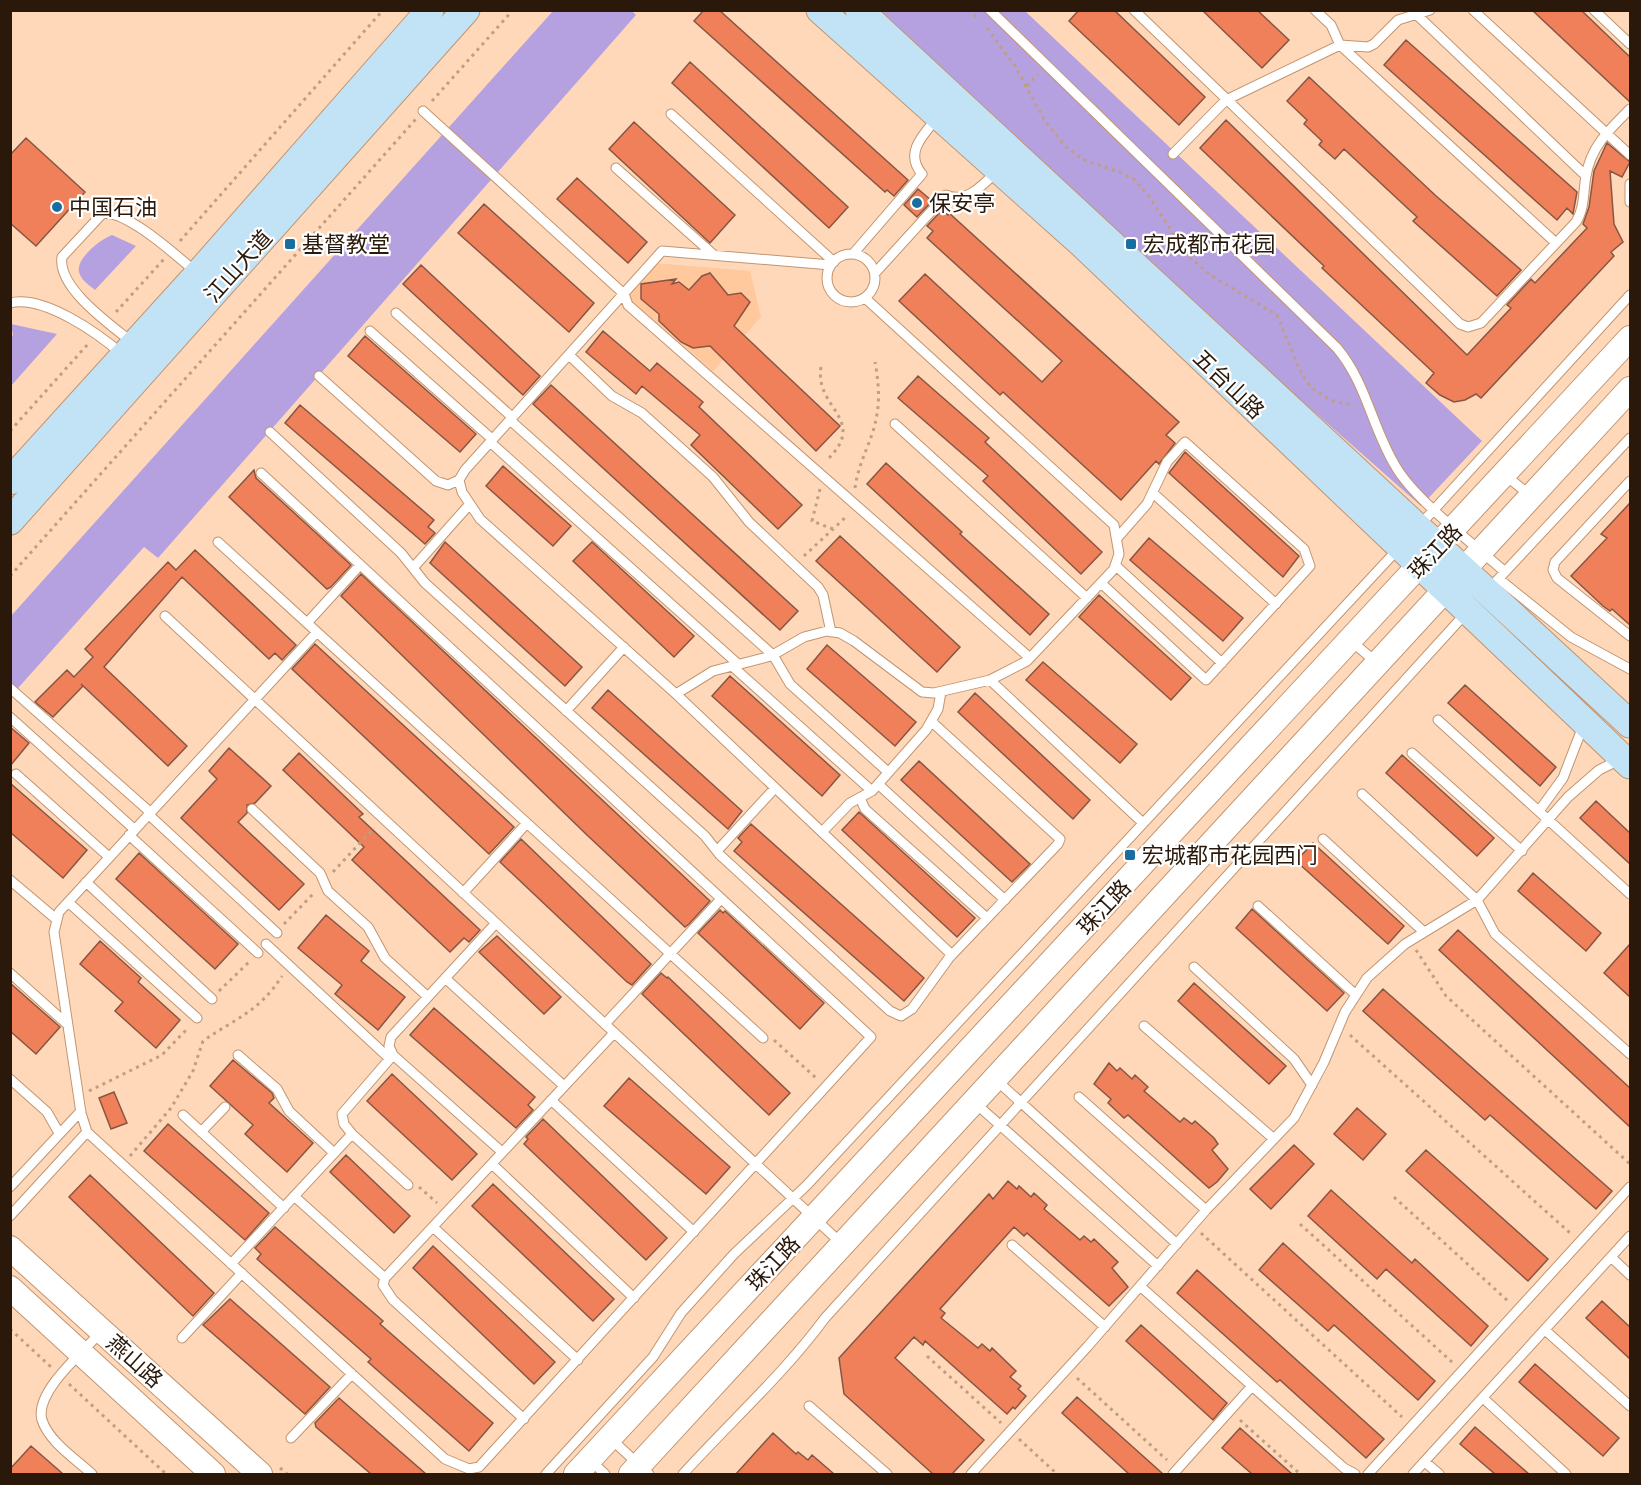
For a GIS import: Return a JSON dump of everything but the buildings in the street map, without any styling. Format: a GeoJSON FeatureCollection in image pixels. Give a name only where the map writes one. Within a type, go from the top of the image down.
{"type":"FeatureCollection","features":[{"type":"Feature","properties":{"kind":"main road","name":"江山大道"},"geometry":{"type":"LineString","coordinates":[[11,478],[130,350],[430,10]]}},
{"type":"Feature","properties":{"kind":"main road","name":"江山大道"},"geometry":{"type":"LineString","coordinates":[[10,520],[466,10]]}},
{"type":"Feature","properties":{"kind":"main road","name":"五台山路"},"geometry":{"type":"LineString","coordinates":[[820,10],[939,116],[1006,161]]}},
{"type":"Feature","properties":{"kind":"main road","name":"五台山路"},"geometry":{"type":"LineString","coordinates":[[859,10],[1082,243],[1414,531],[1448,537],[1473,560],[1486,593],[1585,722],[1627,761]]}},
{"type":"Feature","properties":{"kind":"main road","name":"五台山路"},"geometry":{"type":"LineString","coordinates":[[1414,531],[1420,567],[1445,590],[1486,593],[1630,724]]}},
{"type":"Feature","properties":{"kind":"street","name":"珠江路"},"geometry":{"type":"LineString","coordinates":[[590,1470],[610,1438],[1448,537],[1630,338]]}},
{"type":"Feature","properties":{"kind":"street","name":"珠江路"},"geometry":{"type":"LineString","coordinates":[[640,1471],[842,1245],[1630,389]]}},
{"type":"Feature","properties":{"kind":"street","name":"燕山路"},"geometry":{"type":"LineString","coordinates":[[10,1248],[260,1474]]}},
{"type":"Feature","properties":{"kind":"street","name":"燕山路"},"geometry":{"type":"LineString","coordinates":[[10,1288],[213,1474]]}},
{"type":"Feature","properties":{"kind":"lane"},"geometry":{"type":"LineString","coordinates":[[990,10],[1337,348],[1358,376],[1383,443],[1396,469],[1414,531]]}},
{"type":"Feature","properties":{"kind":"lane"},"geometry":{"type":"LineString","coordinates":[[1134,10],[1460,324],[1468,327],[1481,323],[1582,213],[1586,176],[1596,146],[1630,109]]}},
{"type":"Feature","properties":{"kind":"lane"},"geometry":{"type":"LineString","coordinates":[[1315,10],[1331,25],[1340,45],[1556,243]]}},
{"type":"Feature","properties":{"kind":"lane"},"geometry":{"type":"LineString","coordinates":[[1173,154],[1226,100],[1340,45],[1368,47],[1374,44],[1398,20],[1403,10]]}},
{"type":"Feature","properties":{"kind":"lane"},"geometry":{"type":"LineString","coordinates":[[1398,20],[1430,10]]}},
{"type":"Feature","properties":{"kind":"lane"},"geometry":{"type":"LineString","coordinates":[[1473,10],[1630,155]]}},
{"type":"Feature","properties":{"kind":"lane"},"geometry":{"type":"LineString","coordinates":[[1594,10],[1630,44]]}},
{"type":"Feature","properties":{"kind":"lane"},"geometry":{"type":"LineString","coordinates":[[1416,14],[1586,176]]}},
{"type":"Feature","properties":{"kind":"lane"},"geometry":{"type":"LineString","coordinates":[[423,111],[624,294],[628,305],[1030,658]]}},
{"type":"Feature","properties":{"kind":"lane"},"geometry":{"type":"LineString","coordinates":[[670,114],[832,263]]}},
{"type":"Feature","properties":{"kind":"lane"},"geometry":{"type":"LineString","coordinates":[[853,254],[922,174],[914,161],[915,149],[939,116]]}},
{"type":"Feature","properties":{"kind":"lane"},"geometry":{"type":"LineString","coordinates":[[832,263],[828,281],[835,295],[850,302],[865,298],[874,285],[875,273],[945,195],[957,198],[972,193],[1006,161]]}},
{"type":"Feature","properties":{"kind":"lane"},"geometry":{"type":"LineString","coordinates":[[616,168],[714,255]]}},
{"type":"Feature","properties":{"kind":"lane"},"geometry":{"type":"LineString","coordinates":[[1630,184],[1630,202]]}},
{"type":"Feature","properties":{"kind":"lane"},"geometry":{"type":"LineString","coordinates":[[130,350],[108,322],[75,292],[65,277],[61,266],[62,257],[102,214],[108,212],[134,224],[198,274]]}},
{"type":"Feature","properties":{"kind":"lane"},"geometry":{"type":"LineString","coordinates":[[319,376],[436,481],[448,484],[459,480],[491,441],[662,251],[832,263],[843,255],[853,254],[865,258],[875,273]]}},
{"type":"Feature","properties":{"kind":"lane"},"geometry":{"type":"LineString","coordinates":[[546,1474],[653,1357],[681,1313],[734,1254],[793,1199],[1414,531],[1630,295]]}},
{"type":"Feature","properties":{"kind":"lane"},"geometry":{"type":"LineString","coordinates":[[676,694],[713,671],[773,655],[804,637],[831,632],[854,641],[922,692],[941,692],[990,680],[1030,658],[1101,583],[1115,565],[1119,554],[1118,537],[1114,525],[865,298]]}},
{"type":"Feature","properties":{"kind":"lane"},"geometry":{"type":"LineString","coordinates":[[10,303],[20,301],[40,305],[130,350]]}},
{"type":"Feature","properties":{"kind":"lane"},"geometry":{"type":"LineString","coordinates":[[396,313],[773,655],[790,684],[888,772]]}},
{"type":"Feature","properties":{"kind":"lane"},"geometry":{"type":"LineString","coordinates":[[370,331],[735,665],[1005,900]]}},
{"type":"Feature","properties":{"kind":"lane"},"geometry":{"type":"LineString","coordinates":[[568,355],[612,396],[642,413],[713,477],[741,514],[823,595],[831,632]]}},
{"type":"Feature","properties":{"kind":"lane"},"geometry":{"type":"LineString","coordinates":[[895,424],[1087,598]]}},
{"type":"Feature","properties":{"kind":"lane"},"geometry":{"type":"LineString","coordinates":[[270,432],[401,553],[413,568],[566,711],[705,836],[717,851],[895,1015],[907,1014],[912,1009],[952,955],[1058,844],[1060,839],[932,722]]}},
{"type":"Feature","properties":{"kind":"lane"},"geometry":{"type":"LineString","coordinates":[[683,1474],[737,1414],[769,1384],[825,1318],[1630,438]]}},
{"type":"Feature","properties":{"kind":"lane"},"geometry":{"type":"LineString","coordinates":[[1101,583],[1206,680],[1310,566],[1304,549],[1185,442],[1167,462],[1147,504],[1118,537]]}},
{"type":"Feature","properties":{"kind":"lane"},"geometry":{"type":"LineString","coordinates":[[261,473],[871,1037],[524,1419],[479,1467],[469,1469],[445,1459],[87,1132],[81,1111],[54,932],[56,919],[86,882],[317,632]]}},
{"type":"Feature","properties":{"kind":"lane"},"geometry":{"type":"LineString","coordinates":[[1505,475],[1531,497]]}},
{"type":"Feature","properties":{"kind":"lane"},"geometry":{"type":"LineString","coordinates":[[459,480],[469,505],[480,519],[676,694],[952,955]]}},
{"type":"Feature","properties":{"kind":"lane"},"geometry":{"type":"LineString","coordinates":[[1630,481],[1555,562],[1553,570],[1557,578],[1630,636]]}},
{"type":"Feature","properties":{"kind":"lane"},"geometry":{"type":"LineString","coordinates":[[1153,493],[1276,604]]}},
{"type":"Feature","properties":{"kind":"lane"},"geometry":{"type":"LineString","coordinates":[[413,568],[469,505]]}},
{"type":"Feature","properties":{"kind":"lane"},"geometry":{"type":"LineString","coordinates":[[218,542],[763,1038]]}},
{"type":"Feature","properties":{"kind":"lane"},"geometry":{"type":"LineString","coordinates":[[307,623],[360,565]]}},
{"type":"Feature","properties":{"kind":"lane"},"geometry":{"type":"LineString","coordinates":[[1115,565],[1222,663]]}},
{"type":"Feature","properties":{"kind":"lane"},"geometry":{"type":"LineString","coordinates":[[1486,593],[1630,669]]}},
{"type":"Feature","properties":{"kind":"lane"},"geometry":{"type":"LineString","coordinates":[[165,616],[842,1245]]}},
{"type":"Feature","properties":{"kind":"lane"},"geometry":{"type":"LineString","coordinates":[[1351,641],[1377,664]]}},
{"type":"Feature","properties":{"kind":"lane"},"geometry":{"type":"LineString","coordinates":[[566,711],[624,647]]}},
{"type":"Feature","properties":{"kind":"lane"},"geometry":{"type":"LineString","coordinates":[[990,680],[1143,823]]}},
{"type":"Feature","properties":{"kind":"lane"},"geometry":{"type":"LineString","coordinates":[[10,688],[149,813],[276,933]]}},
{"type":"Feature","properties":{"kind":"lane"},"geometry":{"type":"LineString","coordinates":[[822,832],[850,803],[875,787],[932,722],[941,692]]}},
{"type":"Feature","properties":{"kind":"lane"},"geometry":{"type":"LineString","coordinates":[[10,717],[258,952]]}},
{"type":"Feature","properties":{"kind":"lane"},"geometry":{"type":"LineString","coordinates":[[1438,720],[1630,894]]}},
{"type":"Feature","properties":{"kind":"lane"},"geometry":{"type":"LineString","coordinates":[[1539,811],[1563,778],[1585,722]]}},
{"type":"Feature","properties":{"kind":"lane"},"geometry":{"type":"LineString","coordinates":[[1412,753],[1522,851]]}},
{"type":"Feature","properties":{"kind":"lane"},"geometry":{"type":"LineString","coordinates":[[971,1474],[1105,1327],[1206,1210],[1294,1118],[1339,1026],[1367,978],[1410,941],[1477,900],[1568,797],[1599,770],[1627,761]]}},
{"type":"Feature","properties":{"kind":"lane"},"geometry":{"type":"LineString","coordinates":[[16,774],[109,857]]}},
{"type":"Feature","properties":{"kind":"lane"},"geometry":{"type":"LineString","coordinates":[[717,851],[776,788]]}},
{"type":"Feature","properties":{"kind":"lane"},"geometry":{"type":"LineString","coordinates":[[1362,794],[1477,900],[1495,934],[1630,1054]]}},
{"type":"Feature","properties":{"kind":"lane"},"geometry":{"type":"LineString","coordinates":[[860,798],[865,809],[987,918]]}},
{"type":"Feature","properties":{"kind":"lane"},"geometry":{"type":"LineString","coordinates":[[252,809],[320,873],[328,891],[368,927],[386,958],[428,997]]}},
{"type":"Feature","properties":{"kind":"lane"},"geometry":{"type":"LineString","coordinates":[[463,893],[527,823]]}},
{"type":"Feature","properties":{"kind":"lane"},"geometry":{"type":"LineString","coordinates":[[1323,839],[1424,932]]}},
{"type":"Feature","properties":{"kind":"lane"},"geometry":{"type":"LineString","coordinates":[[10,880],[56,919]]}},
{"type":"Feature","properties":{"kind":"lane"},"geometry":{"type":"LineString","coordinates":[[86,882],[212,999]]}},
{"type":"Feature","properties":{"kind":"lane"},"geometry":{"type":"LineString","coordinates":[[605,1024],[721,899]]}},
{"type":"Feature","properties":{"kind":"lane"},"geometry":{"type":"LineString","coordinates":[[68,902],[197,1018]]}},
{"type":"Feature","properties":{"kind":"lane"},"geometry":{"type":"LineString","coordinates":[[1258,906],[1356,995]]}},
{"type":"Feature","properties":{"kind":"lane"},"geometry":{"type":"LineString","coordinates":[[391,1057],[388,1046],[391,1037],[496,923]]}},
{"type":"Feature","properties":{"kind":"lane"},"geometry":{"type":"LineString","coordinates":[[266,944],[391,1057],[502,1152]]}},
{"type":"Feature","properties":{"kind":"lane"},"geometry":{"type":"LineString","coordinates":[[1194,968],[1294,1059],[1312,1085]]}},
{"type":"Feature","properties":{"kind":"lane"},"geometry":{"type":"LineString","coordinates":[[10,974],[68,1025]]}},
{"type":"Feature","properties":{"kind":"lane"},"geometry":{"type":"LineString","coordinates":[[445,978],[564,1086]]}},
{"type":"Feature","properties":{"kind":"lane"},"geometry":{"type":"LineString","coordinates":[[1144,1026],[1274,1139]]}},
{"type":"Feature","properties":{"kind":"lane"},"geometry":{"type":"LineString","coordinates":[[524,1419],[386,1293],[383,1285],[385,1278],[614,1032]]}},
{"type":"Feature","properties":{"kind":"lane"},"geometry":{"type":"LineString","coordinates":[[238,1055],[277,1089],[289,1111],[334,1153]]}},
{"type":"Feature","properties":{"kind":"lane"},"geometry":{"type":"LineString","coordinates":[[391,1057],[342,1114],[344,1124],[352,1134],[408,1185]]}},
{"type":"Feature","properties":{"kind":"lane"},"geometry":{"type":"LineString","coordinates":[[10,1079],[47,1112],[59,1134]]}},
{"type":"Feature","properties":{"kind":"lane"},"geometry":{"type":"LineString","coordinates":[[995,1079],[1177,1244]]}},
{"type":"Feature","properties":{"kind":"lane"},"geometry":{"type":"LineString","coordinates":[[1079,1097],[1206,1210]]}},
{"type":"Feature","properties":{"kind":"lane"},"geometry":{"type":"LineString","coordinates":[[550,1100],[694,1232]]}},
{"type":"Feature","properties":{"kind":"lane"},"geometry":{"type":"LineString","coordinates":[[974,1102],[1158,1266]]}},
{"type":"Feature","properties":{"kind":"lane"},"geometry":{"type":"LineString","coordinates":[[201,1132],[225,1107]]}},
{"type":"Feature","properties":{"kind":"lane"},"geometry":{"type":"LineString","coordinates":[[10,1187],[81,1111]]}},
{"type":"Feature","properties":{"kind":"lane"},"geometry":{"type":"LineString","coordinates":[[183,1115],[284,1208]]}},
{"type":"Feature","properties":{"kind":"lane"},"geometry":{"type":"LineString","coordinates":[[10,1216],[87,1132]]}},
{"type":"Feature","properties":{"kind":"lane"},"geometry":{"type":"LineString","coordinates":[[231,1263],[352,1134]]}},
{"type":"Feature","properties":{"kind":"lane"},"geometry":{"type":"LineString","coordinates":[[492,1164],[634,1298]]}},
{"type":"Feature","properties":{"kind":"lane"},"geometry":{"type":"LineString","coordinates":[[1368,1474],[1630,1187]]}},
{"type":"Feature","properties":{"kind":"lane"},"geometry":{"type":"LineString","coordinates":[[294,1196],[385,1278]]}},
{"type":"Feature","properties":{"kind":"lane"},"geometry":{"type":"LineString","coordinates":[[433,1227],[578,1360]]}},
{"type":"Feature","properties":{"kind":"lane"},"geometry":{"type":"LineString","coordinates":[[1413,1474],[1630,1236]]}},
{"type":"Feature","properties":{"kind":"lane"},"geometry":{"type":"LineString","coordinates":[[1012,1245],[1105,1327]]}},
{"type":"Feature","properties":{"kind":"lane"},"geometry":{"type":"LineString","coordinates":[[1611,1257],[1630,1275]]}},
{"type":"Feature","properties":{"kind":"lane"},"geometry":{"type":"LineString","coordinates":[[182,1338],[242,1273]]}},
{"type":"Feature","properties":{"kind":"lane"},"geometry":{"type":"LineString","coordinates":[[1140,1286],[1344,1468],[1355,1474]]}},
{"type":"Feature","properties":{"kind":"lane"},"geometry":{"type":"LineString","coordinates":[[1545,1330],[1630,1406]]}},
{"type":"Feature","properties":{"kind":"lane"},"geometry":{"type":"LineString","coordinates":[[92,1474],[51,1434],[42,1420],[42,1403],[49,1388],[102,1331]]}},
{"type":"Feature","properties":{"kind":"lane"},"geometry":{"type":"LineString","coordinates":[[291,1438],[352,1374]]}},
{"type":"Feature","properties":{"kind":"lane"},"geometry":{"type":"LineString","coordinates":[[1175,1472],[1252,1386]]}},
{"type":"Feature","properties":{"kind":"lane"},"geometry":{"type":"LineString","coordinates":[[1483,1398],[1566,1474]]}},
{"type":"Feature","properties":{"kind":"lane"},"geometry":{"type":"LineString","coordinates":[[809,1406],[887,1474]]}},
{"type":"Feature","properties":{"kind":"lane"},"geometry":{"type":"LineString","coordinates":[[610,1438],[640,1471]]}},
{"type":"Feature","properties":{"kind":"lane"},"geometry":{"type":"LineString","coordinates":[[1425,1462],[1439,1474]]}},
{"type":"Feature","properties":{"kind":"path"},"geometry":{"type":"LineString","coordinates":[[108,322],[383,10]]}},
{"type":"Feature","properties":{"kind":"path"},"geometry":{"type":"LineString","coordinates":[[10,576],[513,10]]}},
{"type":"Feature","properties":{"kind":"path"},"geometry":{"type":"LineString","coordinates":[[968,10],[1001,45],[1045,122],[1066,147],[1082,159],[1122,172],[1135,180],[1190,257],[1212,276],[1277,315],[1302,375],[1313,389],[1344,405],[1370,407]]}},
{"type":"Feature","properties":{"kind":"path"},"geometry":{"type":"LineString","coordinates":[[10,431],[98,333]]}},
{"type":"Feature","properties":{"kind":"path"},"geometry":{"type":"LineString","coordinates":[[794,565],[856,504],[858,465],[878,413],[878,380],[874,362]]}},
{"type":"Feature","properties":{"kind":"path"},"geometry":{"type":"LineString","coordinates":[[821,367],[824,390],[840,414],[844,436],[820,474],[812,521],[833,529]]}},
{"type":"Feature","properties":{"kind":"path"},"geometry":{"type":"LineString","coordinates":[[276,933],[383,818]]}},
{"type":"Feature","properties":{"kind":"path"},"geometry":{"type":"LineString","coordinates":[[1410,941],[1446,996],[1630,1164]]}},
{"type":"Feature","properties":{"kind":"path"},"geometry":{"type":"LineString","coordinates":[[212,999],[258,952]]}},
{"type":"Feature","properties":{"kind":"path"},"geometry":{"type":"LineString","coordinates":[[122,1164],[157,1127],[171,1108],[193,1071],[203,1041],[247,1015],[271,994],[283,976],[287,963]]}},
{"type":"Feature","properties":{"kind":"path"},"geometry":{"type":"LineString","coordinates":[[78,1094],[98,1088],[162,1055],[197,1018]]}},
{"type":"Feature","properties":{"kind":"path"},"geometry":{"type":"LineString","coordinates":[[1339,1026],[1580,1243]]}},
{"type":"Feature","properties":{"kind":"path"},"geometry":{"type":"LineString","coordinates":[[763,1038],[770,1036],[826,1088]]}},
{"type":"Feature","properties":{"kind":"path"},"geometry":{"type":"LineString","coordinates":[[408,1185],[416,1184],[447,1212]]}},
{"type":"Feature","properties":{"kind":"path"},"geometry":{"type":"LineString","coordinates":[[1394,1197],[1518,1311]]}},
{"type":"Feature","properties":{"kind":"path"},"geometry":{"type":"LineString","coordinates":[[1300,1224],[1463,1371]]}},
{"type":"Feature","properties":{"kind":"path"},"geometry":{"type":"LineString","coordinates":[[1193,1226],[1412,1427]]}},
{"type":"Feature","properties":{"kind":"path"},"geometry":{"type":"LineString","coordinates":[[10,1329],[166,1474]]}},
{"type":"Feature","properties":{"kind":"path"},"geometry":{"type":"LineString","coordinates":[[927,1356],[1057,1474]]}},
{"type":"Feature","properties":{"kind":"path"},"geometry":{"type":"LineString","coordinates":[[1067,1369],[1175,1472]]}},
{"type":"Feature","properties":{"kind":"path"},"geometry":{"type":"LineString","coordinates":[[1230,1411],[1300,1474]]}},
{"type":"Feature","properties":{"kind":"shaded area"},"geometry":{"type":"Polygon","coordinates":[[[631,10],[636,15],[158,558],[144,547],[11,696],[11,616],[553,11],[631,10]]]}},
{"type":"Feature","properties":{"kind":"shaded area"},"geometry":{"type":"Polygon","coordinates":[[[876,11],[1025,11],[1482,441],[1421,506],[1184,297],[876,11]]]}},
{"type":"Feature","properties":{"kind":"shaded area"},"geometry":{"type":"Polygon","coordinates":[[[112,235],[136,246],[95,290],[82,277],[79,267],[90,250],[112,235]]]}},
{"type":"Feature","properties":{"kind":"shaded area"},"geometry":{"type":"Polygon","coordinates":[[[654,263],[750,271],[761,317],[713,371],[632,301],[629,291],[654,263]]]}},
{"type":"Feature","properties":{"kind":"shaded area"},"geometry":{"type":"Polygon","coordinates":[[[11,324],[57,334],[11,386],[10,338],[13,335],[11,324]]]}},
{"type":"Feature","properties":{"kind":"place","name":"保安亭"},"geometry":{"type":"Point","coordinates":[917,203]}},
{"type":"Feature","properties":{"kind":"place","name":"中国石油"},"geometry":{"type":"Point","coordinates":[57,207]}},
{"type":"Feature","properties":{"kind":"place","name":"基督教堂"},"geometry":{"type":"Point","coordinates":[290,244]}},
{"type":"Feature","properties":{"kind":"place","name":"宏成都市花园"},"geometry":{"type":"Point","coordinates":[1131,244]}},
{"type":"Feature","properties":{"kind":"place","name":"宏城都市花园西门"},"geometry":{"type":"Point","coordinates":[1130,855]}}]}
